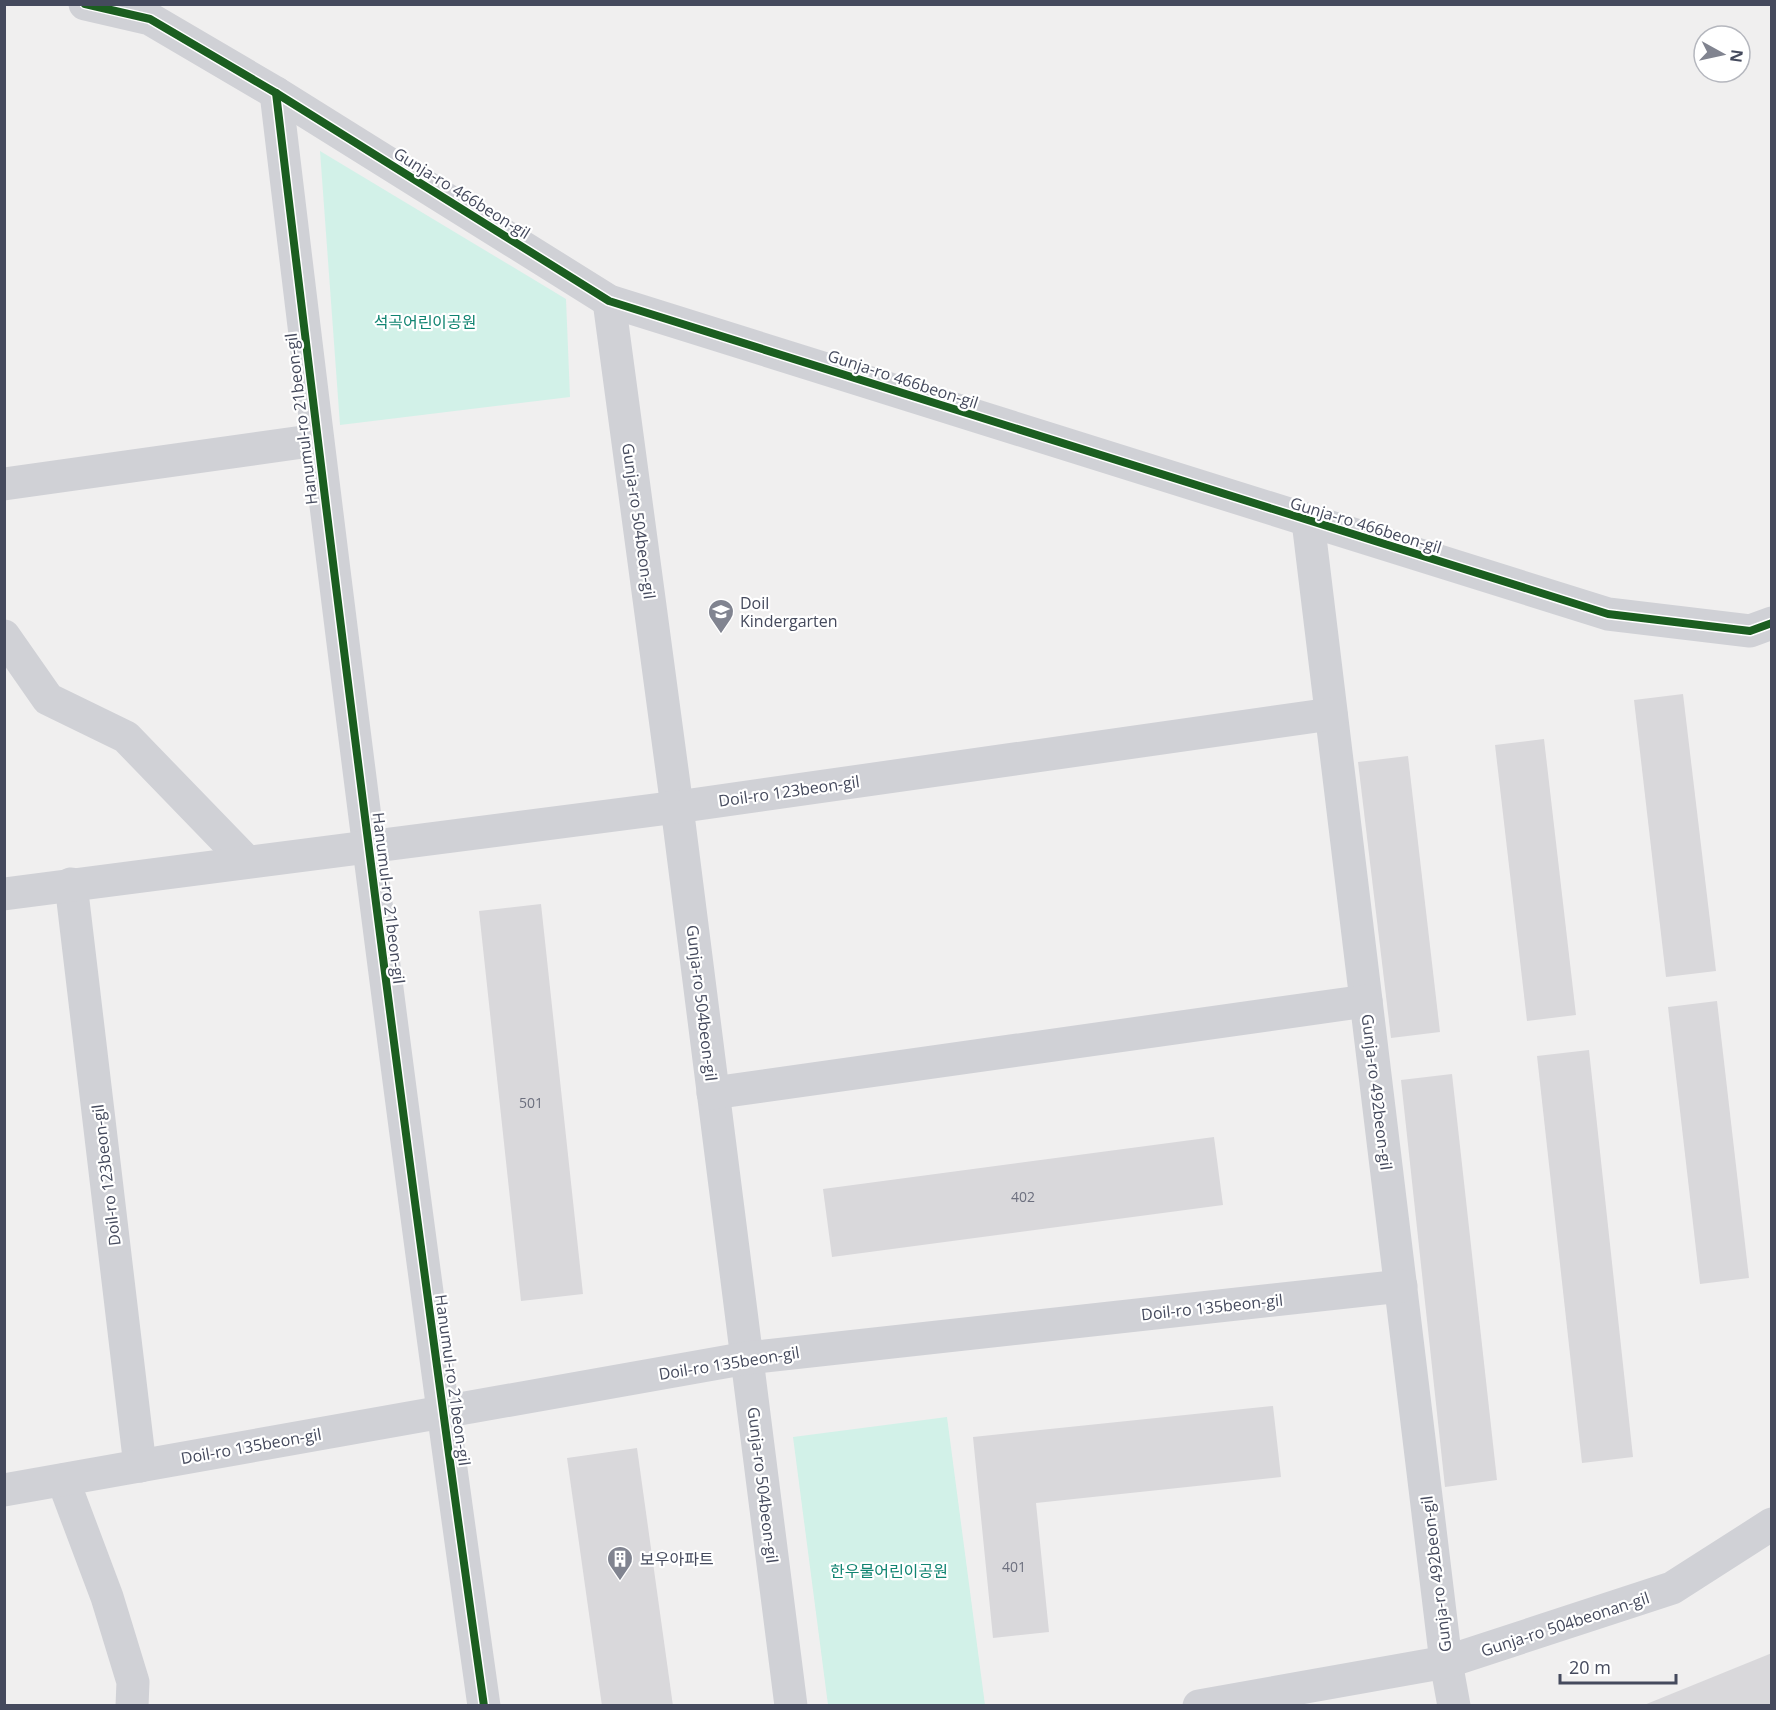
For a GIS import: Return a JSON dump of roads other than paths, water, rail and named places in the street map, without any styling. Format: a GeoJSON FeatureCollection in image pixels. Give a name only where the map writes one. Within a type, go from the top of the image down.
{"type":"FeatureCollection","features":[{"type":"Feature","properties":{"kind":"street","name":"Gunja-ro 466beon-gil"},"geometry":{"type":"LineString","coordinates":[[85,4],[150,19],[276,93],[609,301],[1608,614],[1750,631],[1772,623]]}},
{"type":"Feature","properties":{"kind":"street","name":"Hanumul-ro 21beon-gil"},"geometry":{"type":"LineString","coordinates":[[276,93],[317,440],[369,846],[443,1413],[484,1706]]}},
{"type":"Feature","properties":{"kind":"street","name":"Gunja-ro 504beon-gil"},"geometry":{"type":"LineString","coordinates":[[609,301],[677,807],[791,1706]]}},
{"type":"Feature","properties":{"kind":"street"},"geometry":{"type":"LineString","coordinates":[[4,484],[317,440]]}},
{"type":"Feature","properties":{"kind":"street","name":"Gunja-ro 492beon-gil"},"geometry":{"type":"LineString","coordinates":[[1308,521],[1446,1662],[1454,1706]]}},
{"type":"Feature","properties":{"kind":"street"},"geometry":{"type":"LineString","coordinates":[[4,636],[48,699],[126,737],[247,862]]}},
{"type":"Feature","properties":{"kind":"street","name":"Doil-ro 123beon-gil"},"geometry":{"type":"LineString","coordinates":[[4,894],[677,807],[1331,714]]}},
{"type":"Feature","properties":{"kind":"street","name":"Doil-ro 123beon-gil"},"geometry":{"type":"LineString","coordinates":[[71,884],[140,1466]]}},
{"type":"Feature","properties":{"kind":"street"},"geometry":{"type":"LineString","coordinates":[[713,1093],[1366,1001]]}},
{"type":"Feature","properties":{"kind":"street","name":"Doil-ro 135beon-gil"},"geometry":{"type":"LineString","coordinates":[[4,1490],[747,1358],[1401,1286]]}},
{"type":"Feature","properties":{"kind":"street"},"geometry":{"type":"LineString","coordinates":[[63,1480],[114,1618],[133,1682],[132,1706]]}},
{"type":"Feature","properties":{"kind":"street","name":"Gunja-ro 504beonan-gil"},"geometry":{"type":"LineString","coordinates":[[1199,1706],[1446,1662],[1672,1588],[1772,1524]]}},
{"type":"Feature","properties":{"kind":"place","name":"Doil Kindergarten"},"geometry":{"type":"Point","coordinates":[721,635]}},
{"type":"Feature","properties":{"kind":"place","name":"보우아파트"},"geometry":{"type":"Point","coordinates":[620,1582]}},
{"type":"Feature","properties":{"kind":"park label","name":"석곡어린이공원"},"geometry":{"type":"Point","coordinates":[425,322]}},
{"type":"Feature","properties":{"kind":"park label","name":"한우물어린이공원"},"geometry":{"type":"Point","coordinates":[889,1571]}}]}
